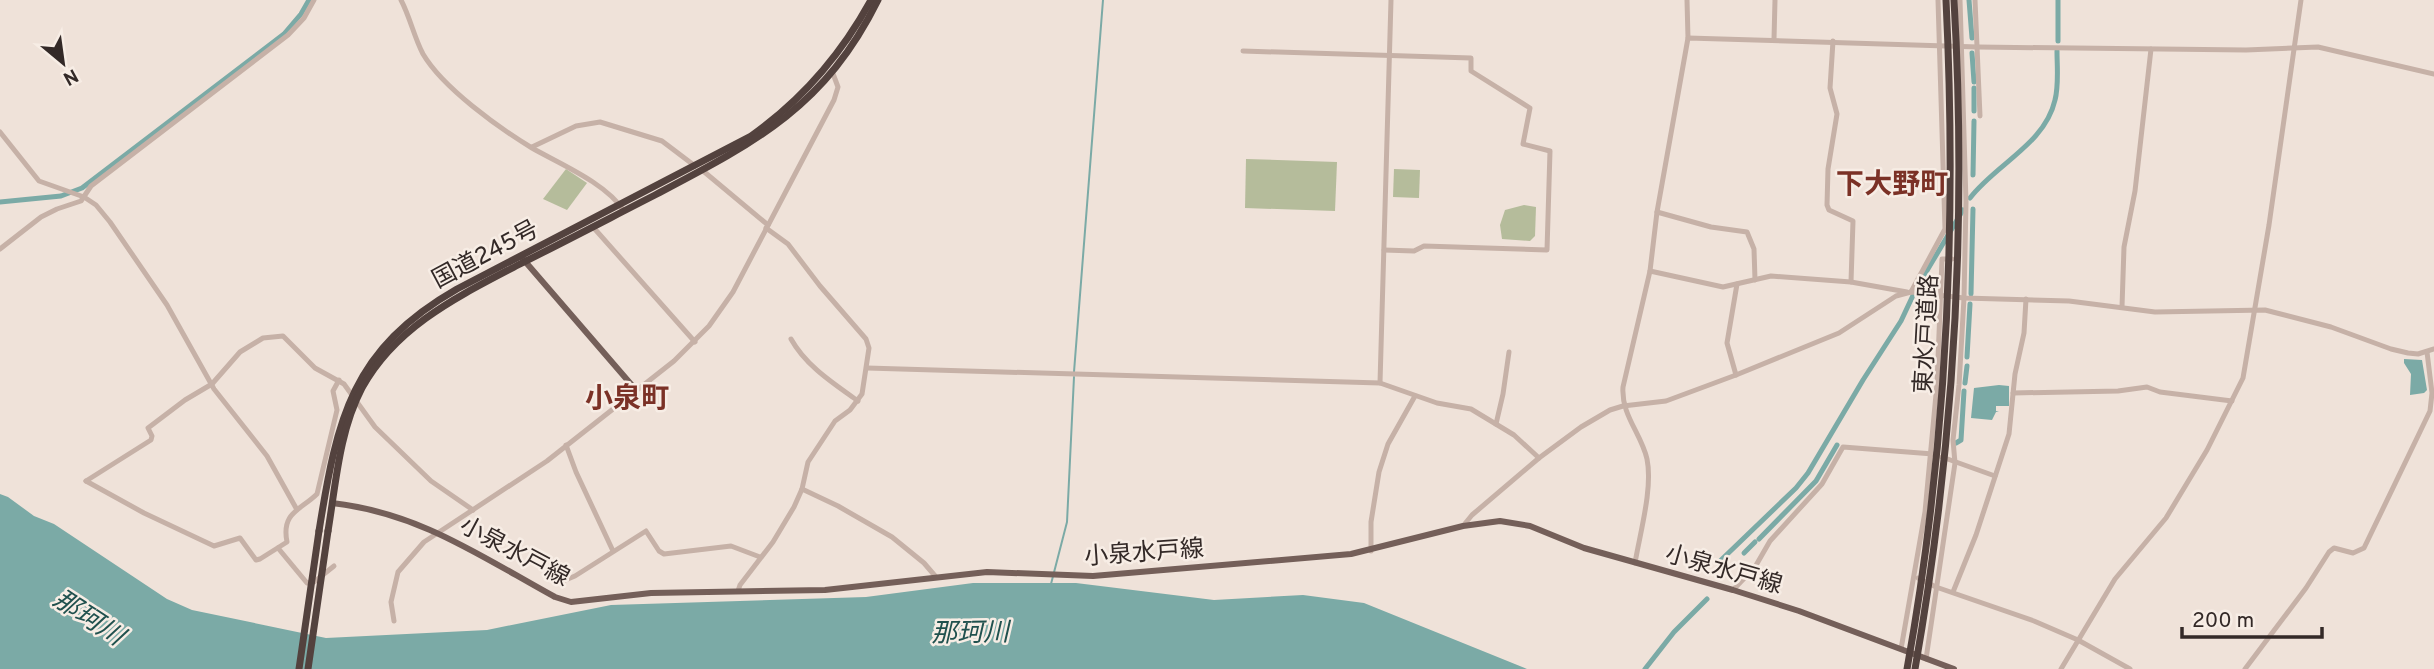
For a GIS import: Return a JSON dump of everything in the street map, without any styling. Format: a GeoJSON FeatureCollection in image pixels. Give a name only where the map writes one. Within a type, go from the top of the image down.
{"type":"FeatureCollection","features":[{"type":"Feature","properties":{"kind":"highway","name":"国道245号"},"geometry":{"type":"LineString","coordinates":[[830,69],[871,0]]}},
{"type":"Feature","properties":{"kind":"highway","name":"国道245号"},"geometry":{"type":"LineString","coordinates":[[523,259],[698,168],[760,129],[830,69],[858,37],[878,0]]}},
{"type":"Feature","properties":{"kind":"highway","name":"東水戸道路"},"geometry":{"type":"LineString","coordinates":[[1907,669],[1930,520],[1948,311],[1952,172],[1947,0]]}},
{"type":"Feature","properties":{"kind":"highway","name":"東水戸道路"},"geometry":{"type":"LineString","coordinates":[[1916,669],[1938,522],[1953,361],[1960,171],[1957,0]]}},
{"type":"Feature","properties":{"kind":"highway","name":"国道245号"},"geometry":{"type":"LineString","coordinates":[[299,669],[332,456],[354,396],[373,359],[406,323],[440,299],[593,227],[622,208]]}},
{"type":"Feature","properties":{"kind":"highway","name":"国道245号"},"geometry":{"type":"LineString","coordinates":[[308,669],[332,503],[354,396]]}},
{"type":"Feature","properties":{"kind":"main road"},"geometry":{"type":"LineString","coordinates":[[523,259],[636,390]]}},
{"type":"Feature","properties":{"kind":"main road","name":"小泉水戸線"},"geometry":{"type":"LineString","coordinates":[[332,503],[373,509],[438,532],[567,602],[651,593],[825,590],[987,572],[1093,576],[1371,551],[1463,526],[1488,522],[1519,523],[1584,548],[1798,611],[1954,669]]}},
{"type":"Feature","properties":{"kind":"street"},"geometry":{"type":"LineString","coordinates":[[0,249],[41,217],[80,201],[91,186],[288,35],[304,18],[314,0]]}},
{"type":"Feature","properties":{"kind":"street"},"geometry":{"type":"LineString","coordinates":[[401,0],[415,38],[432,67],[481,112],[532,147],[581,175],[622,208]]}},
{"type":"Feature","properties":{"kind":"street"},"geometry":{"type":"LineString","coordinates":[[1380,383],[1391,0]]}},
{"type":"Feature","properties":{"kind":"street"},"geometry":{"type":"LineString","coordinates":[[1635,563],[1648,473],[1645,453],[1623,406],[1623,387],[1650,271],[1657,212],[1688,38],[1687,0]]}},
{"type":"Feature","properties":{"kind":"street"},"geometry":{"type":"LineString","coordinates":[[1774,39],[1775,0]]}},
{"type":"Feature","properties":{"kind":"street"},"geometry":{"type":"LineString","coordinates":[[1463,526],[1472,515],[1539,458],[1581,427],[1610,410],[1666,401],[1736,375],[1839,333],[1896,296],[1912,292],[1945,229],[1938,0]]}},
{"type":"Feature","properties":{"kind":"street"},"geometry":{"type":"LineString","coordinates":[[1926,659],[1955,463],[1953,440],[1964,298],[1966,188],[1963,46],[1957,0]]}},
{"type":"Feature","properties":{"kind":"street"},"geometry":{"type":"LineString","coordinates":[[1975,0],[1980,116]]}},
{"type":"Feature","properties":{"kind":"street"},"geometry":{"type":"LineString","coordinates":[[2060,669],[2115,579],[2166,518],[2207,450],[2246,366],[2301,0]]}},
{"type":"Feature","properties":{"kind":"street"},"geometry":{"type":"LineString","coordinates":[[1688,38],[1978,47],[2246,50],[2318,47],[2434,74]]}},
{"type":"Feature","properties":{"kind":"street"},"geometry":{"type":"LineString","coordinates":[[1833,41],[1830,88],[1837,114],[1828,169],[1827,205],[1829,210],[1853,221],[1851,282]]}},
{"type":"Feature","properties":{"kind":"street"},"geometry":{"type":"LineString","coordinates":[[2122,307],[2124,247],[2135,191],[2151,49]]}},
{"type":"Feature","properties":{"kind":"street"},"geometry":{"type":"LineString","coordinates":[[1243,51],[1471,58],[1471,71],[1530,108],[1522,144],[1550,151],[1547,250],[1424,246],[1414,251],[1384,250]]}},
{"type":"Feature","properties":{"kind":"street"},"geometry":{"type":"LineString","coordinates":[[394,621],[391,602],[398,572],[425,542],[538,467],[695,342],[733,292],[834,100],[838,87],[830,69]]}},
{"type":"Feature","properties":{"kind":"street"},"geometry":{"type":"LineString","coordinates":[[532,147],[576,126],[600,122],[662,141],[788,244],[866,339],[869,348],[867,368],[858,401],[835,421],[808,462],[802,489],[773,542],[738,591]]}},
{"type":"Feature","properties":{"kind":"street"},"geometry":{"type":"LineString","coordinates":[[0,132],[39,181],[84,197],[96,205],[143,267],[212,384],[267,456],[296,508]]}},
{"type":"Feature","properties":{"kind":"street"},"geometry":{"type":"LineString","coordinates":[[1944,190],[1966,188]]}},
{"type":"Feature","properties":{"kind":"street"},"geometry":{"type":"LineString","coordinates":[[1657,212],[1711,227],[1747,233],[1754,249],[1755,280]]}},
{"type":"Feature","properties":{"kind":"street"},"geometry":{"type":"LineString","coordinates":[[593,227],[695,342]]}},
{"type":"Feature","properties":{"kind":"street"},"geometry":{"type":"LineString","coordinates":[[1901,649],[1924,512],[1937,384],[1942,259],[1965,260]]}},
{"type":"Feature","properties":{"kind":"street"},"geometry":{"type":"LineString","coordinates":[[1650,271],[1713,286],[1737,285],[1771,276],[1851,282],[1964,298],[2026,299],[2174,312],[2265,310],[2331,327],[2408,354],[2434,349]]}},
{"type":"Feature","properties":{"kind":"street"},"geometry":{"type":"LineString","coordinates":[[1736,375],[1727,343],[1737,285]]}},
{"type":"Feature","properties":{"kind":"street"},"geometry":{"type":"LineString","coordinates":[[1952,592],[1976,535],[2009,434],[2015,373],[2024,333],[2026,299]]}},
{"type":"Feature","properties":{"kind":"street"},"geometry":{"type":"LineString","coordinates":[[339,380],[333,391],[337,410],[317,494],[296,508],[290,516],[286,527],[287,542],[256,559],[240,538],[214,546],[144,513],[86,481],[151,440],[148,428],[184,400],[212,384],[240,352],[269,336],[283,336],[310,364],[339,380],[354,396],[375,427],[431,481],[473,510]]}},
{"type":"Feature","properties":{"kind":"street"},"geometry":{"type":"LineString","coordinates":[[791,339],[804,359],[858,401]]}},
{"type":"Feature","properties":{"kind":"street"},"geometry":{"type":"LineString","coordinates":[[1496,424],[1509,352]]}},
{"type":"Feature","properties":{"kind":"street"},"geometry":{"type":"LineString","coordinates":[[2245,669],[2306,588],[2329,551],[2334,548],[2353,553],[2364,548],[2430,411],[2432,394],[2427,352]]}},
{"type":"Feature","properties":{"kind":"street"},"geometry":{"type":"LineString","coordinates":[[867,368],[1380,383],[1415,396],[1471,409],[1514,435],[1539,458]]}},
{"type":"Feature","properties":{"kind":"street"},"geometry":{"type":"LineString","coordinates":[[2013,393],[2118,391],[2147,387],[2160,392],[2232,401]]}},
{"type":"Feature","properties":{"kind":"street"},"geometry":{"type":"LineString","coordinates":[[1371,551],[1371,522],[1379,472],[1388,444],[1415,396]]}},
{"type":"Feature","properties":{"kind":"street"},"geometry":{"type":"LineString","coordinates":[[566,445],[613,551]]}},
{"type":"Feature","properties":{"kind":"street"},"geometry":{"type":"LineString","coordinates":[[1733,590],[1755,567],[1770,541],[1822,484],[1843,447],[1930,453],[1995,476]]}},
{"type":"Feature","properties":{"kind":"street"},"geometry":{"type":"LineString","coordinates":[[802,489],[892,537],[924,563],[936,577]]}},
{"type":"Feature","properties":{"kind":"street"},"geometry":{"type":"LineString","coordinates":[[563,581],[646,531],[664,554],[730,546],[760,557]]}},
{"type":"Feature","properties":{"kind":"street"},"geometry":{"type":"LineString","coordinates":[[278,548],[307,583],[314,582],[334,566]]}},
{"type":"Feature","properties":{"kind":"street"},"geometry":{"type":"LineString","coordinates":[[1914,576],[1936,587],[1999,607],[2078,640],[2130,669]]}},
{"type":"Feature","properties":{"kind":"green space"},"geometry":{"type":"Polygon","coordinates":[[[1246,159],[1337,162],[1335,211],[1245,208],[1246,159]]]}},
{"type":"Feature","properties":{"kind":"green space"},"geometry":{"type":"Polygon","coordinates":[[[566,169],[587,183],[567,210],[543,199],[566,169]]]}},
{"type":"Feature","properties":{"kind":"green space"},"geometry":{"type":"Polygon","coordinates":[[[1394,169],[1420,170],[1419,198],[1393,197],[1394,169]]]}},
{"type":"Feature","properties":{"kind":"green space"},"geometry":{"type":"Polygon","coordinates":[[[1524,205],[1536,207],[1535,236],[1530,241],[1502,239],[1500,225],[1505,210],[1524,205]]]}},
{"type":"Feature","properties":{"kind":"water"},"geometry":{"type":"Polygon","coordinates":[[[2404,359],[2422,360],[2427,390],[2424,393],[2410,395],[2411,374],[2404,359]]]}},
{"type":"Feature","properties":{"kind":"water"},"geometry":{"type":"Polygon","coordinates":[[[2009,386],[2009,406],[1996,406],[1996,411],[1999,412],[1996,412],[1992,420],[1971,418],[1974,388],[2009,386]]]}},
{"type":"Feature","properties":{"kind":"water","name":"那珂川"},"geometry":{"type":"Polygon","coordinates":[[[0,494],[34,516],[54,524],[167,599],[192,610],[326,638],[487,630],[611,605],[866,597],[973,583],[1076,583],[1214,600],[1303,595],[1364,603],[1527,669],[0,669],[0,494]]]}},
{"type":"Feature","properties":{"kind":"waterway"},"geometry":{"type":"LineString","coordinates":[[0,202],[61,196],[82,188],[284,34],[309,0]]}},
{"type":"Feature","properties":{"kind":"waterway"},"geometry":{"type":"LineString","coordinates":[[1074,372],[1103,0]]}},
{"type":"Feature","properties":{"kind":"waterway"},"geometry":{"type":"LineString","coordinates":[[1969,0],[1972,38]]}},
{"type":"Feature","properties":{"kind":"waterway"},"geometry":{"type":"LineString","coordinates":[[2058,0],[2058,41]]}},
{"type":"Feature","properties":{"kind":"waterway"},"geometry":{"type":"LineString","coordinates":[[1970,198],[2031,141],[2050,115],[2057,88],[2057,51]]}},
{"type":"Feature","properties":{"kind":"waterway"},"geometry":{"type":"LineString","coordinates":[[1972,53],[1974,82]]}},
{"type":"Feature","properties":{"kind":"waterway"},"geometry":{"type":"LineString","coordinates":[[1974,88],[1974,111]]}},
{"type":"Feature","properties":{"kind":"waterway"},"geometry":{"type":"LineString","coordinates":[[1973,175],[1974,121]]}},
{"type":"Feature","properties":{"kind":"waterway"},"geometry":{"type":"LineString","coordinates":[[1971,294],[1973,209]]}},
{"type":"Feature","properties":{"kind":"waterway"},"geometry":{"type":"LineString","coordinates":[[1718,563],[1796,488],[1808,473],[1901,321],[1916,289],[1963,210]]}},
{"type":"Feature","properties":{"kind":"waterway"},"geometry":{"type":"LineString","coordinates":[[1967,357],[1970,304]]}},
{"type":"Feature","properties":{"kind":"waterway"},"geometry":{"type":"LineString","coordinates":[[1965,383],[1967,366]]}},
{"type":"Feature","properties":{"kind":"waterway"},"geometry":{"type":"LineString","coordinates":[[1051,584],[1067,522],[1074,377]]}},
{"type":"Feature","properties":{"kind":"waterway"},"geometry":{"type":"LineString","coordinates":[[1956,443],[1961,440],[1964,391]]}},
{"type":"Feature","properties":{"kind":"waterway"},"geometry":{"type":"LineString","coordinates":[[1759,539],[1816,481],[1837,445]]}},
{"type":"Feature","properties":{"kind":"waterway"},"geometry":{"type":"LineString","coordinates":[[1744,553],[1755,542]]}},
{"type":"Feature","properties":{"kind":"waterway"},"geometry":{"type":"LineString","coordinates":[[1645,669],[1674,632],[1707,599]]}},
{"type":"Feature","properties":{"kind":"district","name":"下大野町"},"geometry":{"type":"Point","coordinates":[1892,183]}},
{"type":"Feature","properties":{"kind":"district","name":"小泉町"},"geometry":{"type":"Point","coordinates":[627,397]}}]}
